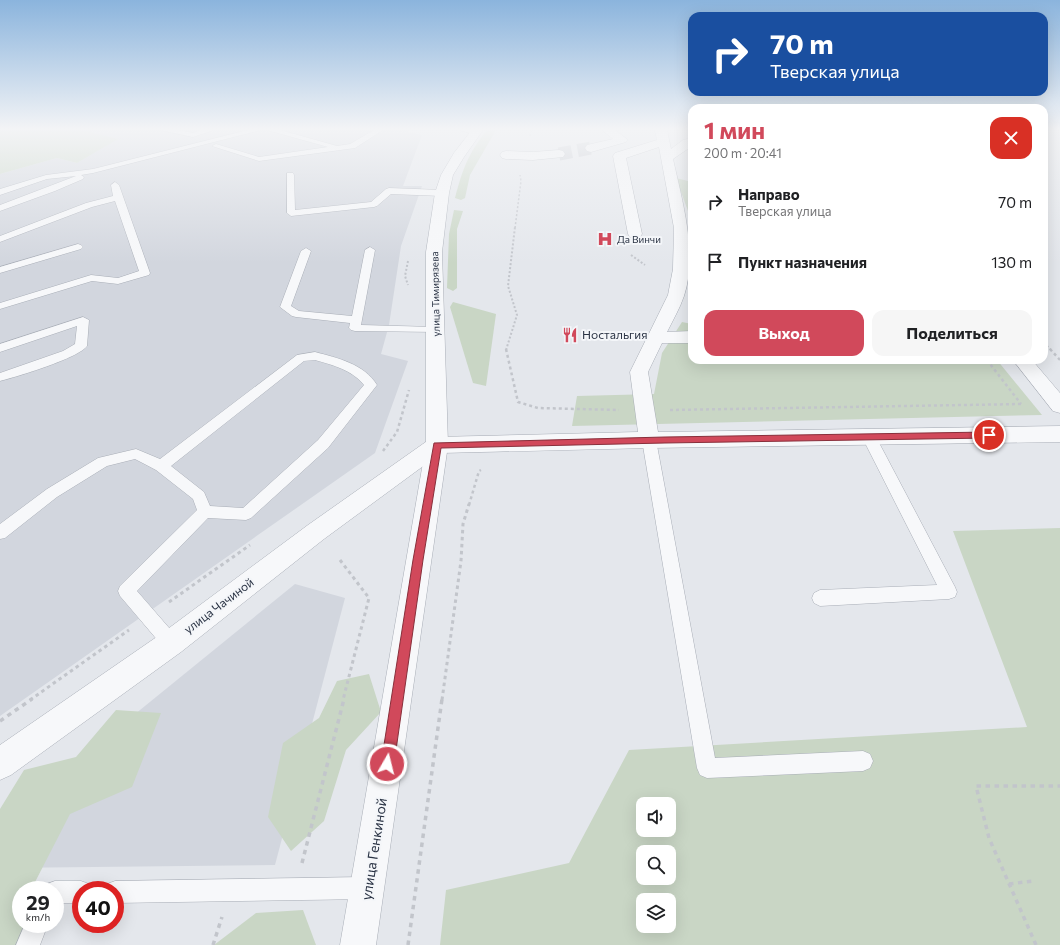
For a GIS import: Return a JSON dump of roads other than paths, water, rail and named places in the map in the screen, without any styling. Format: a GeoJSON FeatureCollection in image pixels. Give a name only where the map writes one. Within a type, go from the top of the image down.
{"type":"FeatureCollection","features":[{"type":"Feature","properties":{"kind":"street","name":"улица Тимирязева"},"geometry":{"type":"LineString","coordinates":[[437,445],[434,252],[442,193],[448,174]]}},
{"type":"Feature","properties":{"kind":"street"},"geometry":{"type":"LineString","coordinates":[[623,174],[635,234]]}},
{"type":"Feature","properties":{"kind":"street"},"geometry":{"type":"LineString","coordinates":[[649,440],[639,372],[676,296],[681,269],[681,202],[672,174]]}},
{"type":"Feature","properties":{"kind":"street"},"geometry":{"type":"LineString","coordinates":[[655,338],[688,337]]}},
{"type":"Feature","properties":{"kind":"street"},"geometry":{"type":"LineString","coordinates":[[1025,364],[1060,406]]}},
{"type":"Feature","properties":{"kind":"street"},"geometry":{"type":"LineString","coordinates":[[437,445],[649,440],[1060,434]]}},
{"type":"Feature","properties":{"kind":"street","name":"улица Чачиной"},"geometry":{"type":"LineString","coordinates":[[0,764],[171,643],[316,532],[437,445]]}},
{"type":"Feature","properties":{"kind":"street","name":"улица Генкиной"},"geometry":{"type":"LineString","coordinates":[[358,945],[437,445]]}},
{"type":"Feature","properties":{"kind":"lane"},"geometry":{"type":"LineString","coordinates":[[0,192],[46,177],[69,174]]}},
{"type":"Feature","properties":{"kind":"lane"},"geometry":{"type":"LineString","coordinates":[[0,208],[52,189],[86,174]]}},
{"type":"Feature","properties":{"kind":"lane"},"geometry":{"type":"LineString","coordinates":[[290,175],[290,213],[374,204],[389,191],[442,193]]}},
{"type":"Feature","properties":{"kind":"lane"},"geometry":{"type":"LineString","coordinates":[[0,306],[91,278],[118,281],[145,273],[115,185]]}},
{"type":"Feature","properties":{"kind":"lane"},"geometry":{"type":"LineString","coordinates":[[0,239],[89,206],[118,197]]}},
{"type":"Feature","properties":{"kind":"lane"},"geometry":{"type":"LineString","coordinates":[[0,270],[78,247]]}},
{"type":"Feature","properties":{"kind":"lane"},"geometry":{"type":"LineString","coordinates":[[370,250],[355,328],[435,330]]}},
{"type":"Feature","properties":{"kind":"lane"},"geometry":{"type":"LineString","coordinates":[[306,251],[285,307],[296,314],[323,318],[356,320]]}},
{"type":"Feature","properties":{"kind":"lane"},"geometry":{"type":"LineString","coordinates":[[0,348],[83,320],[81,346],[67,354],[0,377]]}},
{"type":"Feature","properties":{"kind":"lane"},"geometry":{"type":"LineString","coordinates":[[161,466],[301,358],[315,356],[339,363],[362,374],[371,385],[323,444],[246,514],[205,512],[126,591],[171,643]]}},
{"type":"Feature","properties":{"kind":"lane"},"geometry":{"type":"LineString","coordinates":[[820,598],[949,592],[869,437]]}},
{"type":"Feature","properties":{"kind":"lane"},"geometry":{"type":"LineString","coordinates":[[649,440],[707,768],[863,761]]}},
{"type":"Feature","properties":{"kind":"lane"},"geometry":{"type":"LineString","coordinates":[[0,533],[52,493],[103,462],[136,454],[161,466],[199,496],[205,512]]}},
{"type":"Feature","properties":{"kind":"lane"},"geometry":{"type":"LineString","coordinates":[[124,892],[368,888]]}},
{"type":"Feature","properties":{"kind":"lane"},"geometry":{"type":"LineString","coordinates":[[28,945],[33,933]]}},
{"type":"Feature","properties":{"kind":"place","name":"Да Винчи"},"geometry":{"type":"Point","coordinates":[605,239]}},
{"type":"Feature","properties":{"kind":"place","name":"Ностальгия"},"geometry":{"type":"Point","coordinates":[570,335]}}]}
